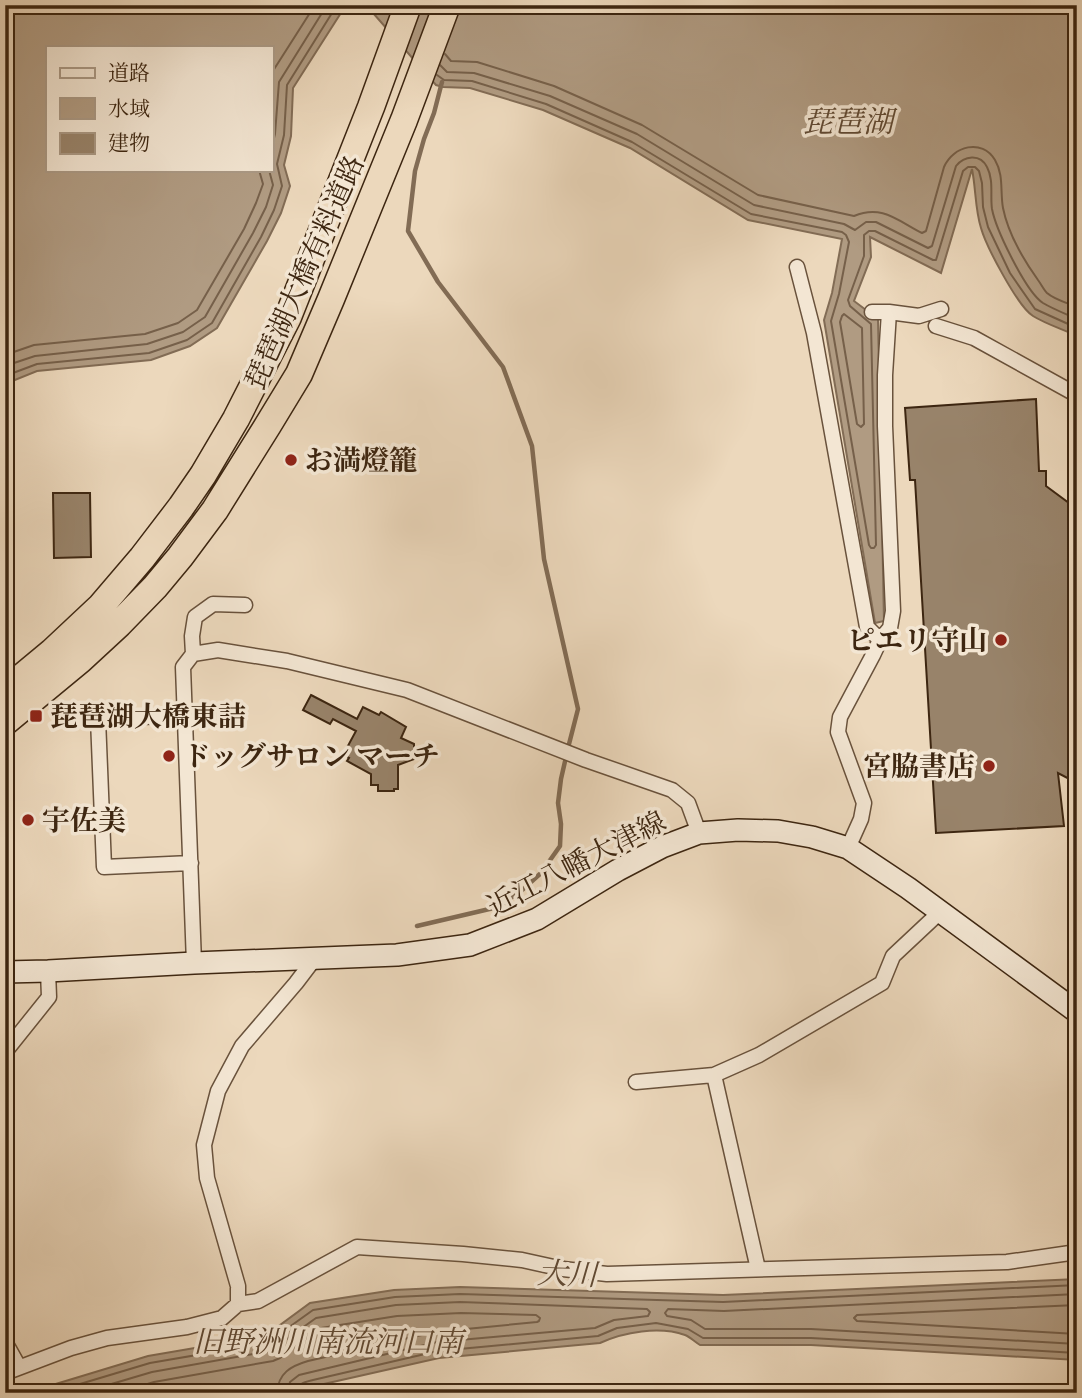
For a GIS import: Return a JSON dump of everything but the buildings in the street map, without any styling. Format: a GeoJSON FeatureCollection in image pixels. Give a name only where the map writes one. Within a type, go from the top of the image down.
{"type":"FeatureCollection","features":[{"type":"Feature","properties":{"kind":"highway","name":"琵琶湖大橋有料道路"},"geometry":{"type":"LineString","coordinates":[[5,691],[101,606],[142,558],[203,475],[236,419],[288,317],[408,5]]}},
{"type":"Feature","properties":{"kind":"highway","name":"琵琶湖大橋有料道路"},"geometry":{"type":"LineString","coordinates":[[5,722],[119,624],[155,587],[215,510],[299,373],[404,120],[447,5]]}},
{"type":"Feature","properties":{"kind":"main road","name":"近江八幡大津線"},"geometry":{"type":"LineString","coordinates":[[5,972],[397,955],[470,945],[537,919],[618,870],[662,847],[699,833],[778,831],[812,837],[848,849],[870,862],[1077,1012]]}},
{"type":"Feature","properties":{"kind":"street"},"geometry":{"type":"LineString","coordinates":[[797,267],[814,332],[867,627],[880,640]]}},
{"type":"Feature","properties":{"kind":"street"},"geometry":{"type":"LineString","coordinates":[[872,312],[919,316],[941,309]]}},
{"type":"Feature","properties":{"kind":"street"},"geometry":{"type":"LineString","coordinates":[[848,849],[861,819],[864,803],[838,732],[840,717],[880,640],[890,628],[893,611],[885,426],[889,312]]}},
{"type":"Feature","properties":{"kind":"street"},"geometry":{"type":"LineString","coordinates":[[936,326],[974,338],[1077,395]]}},
{"type":"Feature","properties":{"kind":"street"},"geometry":{"type":"LineString","coordinates":[[194,963],[183,667],[193,654],[195,617],[213,604],[245,605]]}},
{"type":"Feature","properties":{"kind":"street"},"geometry":{"type":"LineString","coordinates":[[193,654],[218,650],[286,661],[407,690],[554,748],[672,790],[688,803],[699,833]]}},
{"type":"Feature","properties":{"kind":"street"},"geometry":{"type":"LineString","coordinates":[[185,715],[98,719],[102,826],[104,867],[191,863]]}},
{"type":"Feature","properties":{"kind":"street"},"geometry":{"type":"LineString","coordinates":[[636,1082],[714,1075],[760,1055],[882,984],[893,956],[940,912]]}},
{"type":"Feature","properties":{"kind":"street"},"geometry":{"type":"LineString","coordinates":[[238,1304],[238,1286],[207,1178],[204,1144],[218,1091],[242,1046],[315,958]]}},
{"type":"Feature","properties":{"kind":"street"},"geometry":{"type":"LineString","coordinates":[[5,1052],[49,996],[48,971]]}},
{"type":"Feature","properties":{"kind":"street"},"geometry":{"type":"LineString","coordinates":[[714,1075],[758,1269]]}},
{"type":"Feature","properties":{"kind":"street"},"geometry":{"type":"LineString","coordinates":[[5,1342],[12,1370],[107,1338],[187,1327],[222,1318],[238,1304],[258,1301],[357,1247],[522,1260],[563,1269],[607,1274],[1007,1262],[1077,1252]]}},
{"type":"Feature","properties":{"kind":"water"},"geometry":{"type":"Polygon","coordinates":[[[5,5],[346,5],[293,88],[291,136],[284,165],[290,186],[281,213],[267,241],[217,328],[190,346],[151,360],[37,371],[5,384],[5,5]]]}},
{"type":"Feature","properties":{"kind":"water","name":"琵琶湖"},"geometry":{"type":"Polygon","coordinates":[[[366,5],[1077,5],[1077,336],[1033,316],[1011,289],[981,228],[972,169],[941,273],[870,237],[871,257],[854,301],[878,319],[884,621],[875,623],[824,320],[842,239],[748,220],[630,148],[543,110],[470,88],[436,85],[366,5]]]}},
{"type":"Feature","properties":{"kind":"water","name":"旧野洲川南流河口南"},"geometry":{"type":"Polygon","coordinates":[[[1077,1279],[1077,1360],[811,1345],[700,1345],[675,1332],[653,1331],[631,1333],[600,1343],[439,1358],[294,1393],[26,1393],[148,1356],[265,1336],[310,1303],[394,1290],[460,1287],[723,1295],[1077,1279]]]}},
{"type":"Feature","properties":{"kind":"waterway"},"geometry":{"type":"LineString","coordinates":[[442,82],[415,171],[408,231],[438,282],[503,367],[532,446],[544,559],[578,709],[568,748]]}},
{"type":"Feature","properties":{"kind":"waterway"},"geometry":{"type":"LineString","coordinates":[[417,926],[498,907],[541,873],[560,846],[558,803],[566,757]]}},
{"type":"Feature","properties":{"kind":"place","name":"お満燈籠"},"geometry":{"type":"Point","coordinates":[291,460]}},
{"type":"Feature","properties":{"kind":"place","name":"ピエリ守山"},"geometry":{"type":"Point","coordinates":[1001,640]}},
{"type":"Feature","properties":{"kind":"place","name":"琵琶湖大橋東詰"},"geometry":{"type":"Point","coordinates":[36,716]}},
{"type":"Feature","properties":{"kind":"place","name":"ドッグサロン マーチ"},"geometry":{"type":"Point","coordinates":[169,756]}},
{"type":"Feature","properties":{"kind":"place","name":"宮脇書店"},"geometry":{"type":"Point","coordinates":[989,766]}},
{"type":"Feature","properties":{"kind":"place","name":"宇佐美"},"geometry":{"type":"Point","coordinates":[28,820]}},
{"type":"Feature","properties":{"kind":"water label","name":"大川"},"geometry":{"type":"Point","coordinates":[567,1274]}}]}
